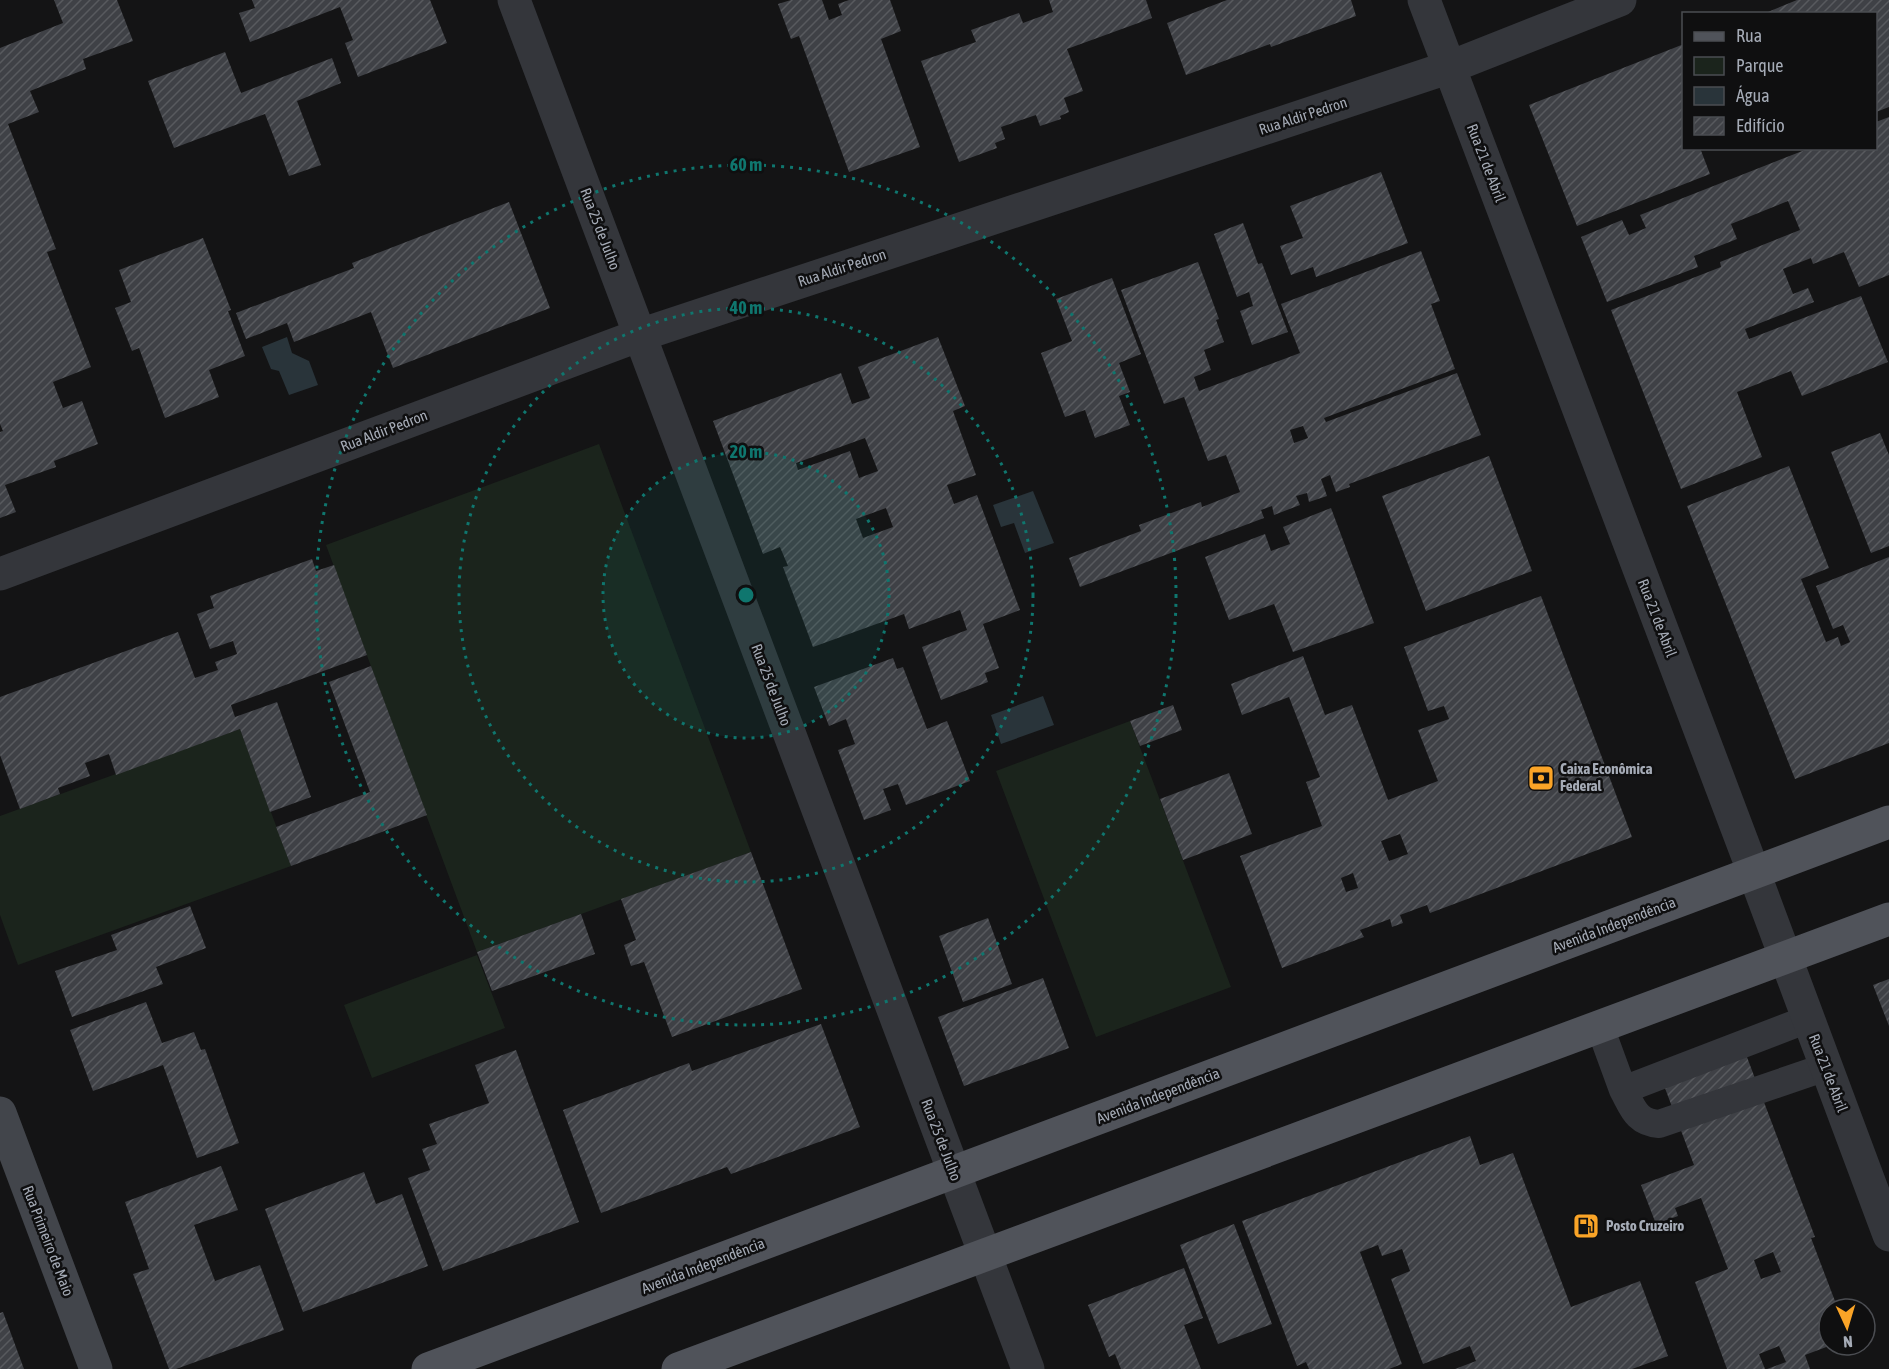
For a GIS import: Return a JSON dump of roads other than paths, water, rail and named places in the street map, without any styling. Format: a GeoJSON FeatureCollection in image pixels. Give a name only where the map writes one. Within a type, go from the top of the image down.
{"type":"FeatureCollection","features":[{"type":"Feature","properties":{"kind":"main road","name":"Avenida Independência"},"geometry":{"type":"LineString","coordinates":[[428,1369],[1889,822]]}},
{"type":"Feature","properties":{"kind":"main road"},"geometry":{"type":"LineString","coordinates":[[678,1369],[1889,919]]}},
{"type":"Feature","properties":{"kind":"street","name":"Rua 25 de Julho"},"geometry":{"type":"LineString","coordinates":[[514,0],[1028,1369]]}},
{"type":"Feature","properties":{"kind":"street","name":"Rua 21 de Abril"},"geometry":{"type":"LineString","coordinates":[[1424,0],[1889,1235]]}},
{"type":"Feature","properties":{"kind":"street","name":"Rua Aldir Pedron"},"geometry":{"type":"LineString","coordinates":[[0,574],[640,335],[1450,67],[1620,0]]}},
{"type":"Feature","properties":{"kind":"street","name":"Rua Primeiro de Maio"},"geometry":{"type":"LineString","coordinates":[[0,1113],[96,1369]]}},
{"type":"Feature","properties":{"kind":"lane"},"geometry":{"type":"LineString","coordinates":[[1623,1090],[1808,1019]]}},
{"type":"Feature","properties":{"kind":"lane"},"geometry":{"type":"LineString","coordinates":[[1600,1027],[1623,1090],[1638,1116],[1648,1123],[1659,1124],[1826,1067]]}},
{"type":"Feature","properties":{"kind":"water"},"geometry":{"type":"Polygon","coordinates":[[[287,337],[292,353],[309,361],[318,385],[289,395],[279,371],[271,369],[262,347],[287,337]]]}},
{"type":"Feature","properties":{"kind":"water"},"geometry":{"type":"Polygon","coordinates":[[[1033,491],[1054,543],[1025,553],[1014,523],[1001,527],[993,505],[1033,491]]]}},
{"type":"Feature","properties":{"kind":"water"},"geometry":{"type":"Polygon","coordinates":[[[1043,696],[1054,725],[1001,744],[991,715],[1043,696]]]}},
{"type":"Feature","properties":{"kind":"place","name":"Caixa Econômica Federal"},"geometry":{"type":"Point","coordinates":[1541,778]}},
{"type":"Feature","properties":{"kind":"place","name":"Posto Cruzeiro"},"geometry":{"type":"Point","coordinates":[1586,1226]}}]}
